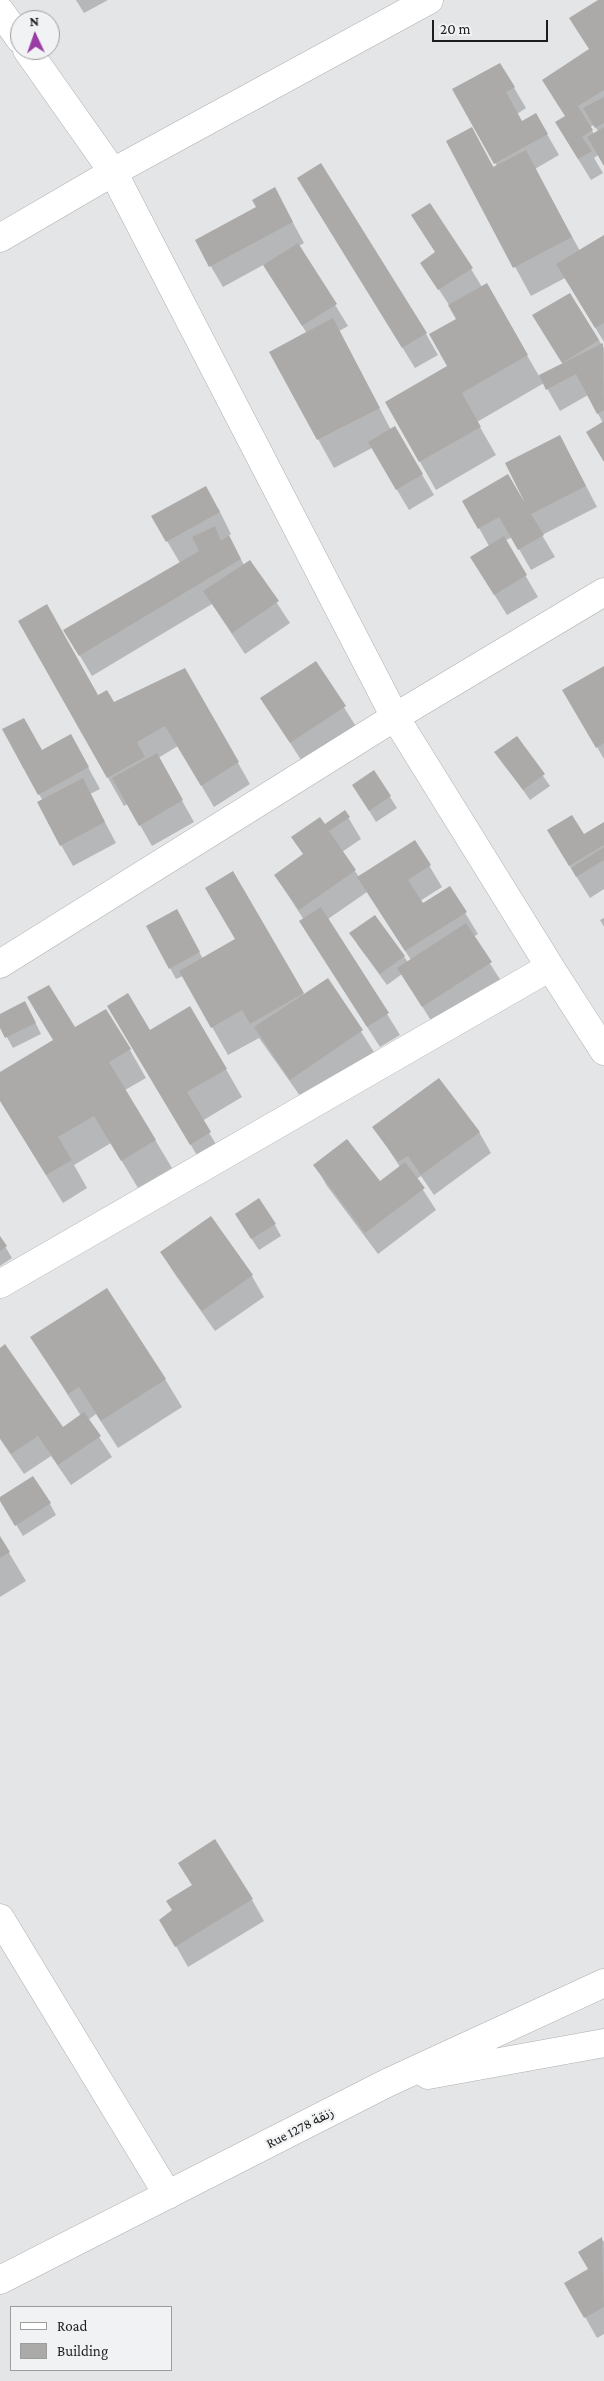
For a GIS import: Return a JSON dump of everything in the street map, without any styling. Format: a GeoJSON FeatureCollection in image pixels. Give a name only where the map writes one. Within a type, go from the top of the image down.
{"type":"FeatureCollection","features":[{"type":"Feature","properties":{"kind":"street"},"geometry":{"type":"LineString","coordinates":[[0,238],[113,172],[429,0]]}},
{"type":"Feature","properties":{"kind":"street"},"geometry":{"type":"LineString","coordinates":[[0,11],[10,25]]}},
{"type":"Feature","properties":{"kind":"street"},"geometry":{"type":"LineString","coordinates":[[35,60],[113,172],[395,717],[550,968],[604,1051]]}},
{"type":"Feature","properties":{"kind":"street"},"geometry":{"type":"LineString","coordinates":[[0,964],[395,717],[604,592]]}},
{"type":"Feature","properties":{"kind":"street"},"geometry":{"type":"LineString","coordinates":[[0,1284],[550,968]]}},
{"type":"Feature","properties":{"kind":"street"},"geometry":{"type":"LineString","coordinates":[[0,1918],[168,2195]]}},
{"type":"Feature","properties":{"kind":"street","name":"Rue 1278 زنقة"},"geometry":{"type":"LineString","coordinates":[[0,2280],[387,2083],[604,1983]]}},
{"type":"Feature","properties":{"kind":"street"},"geometry":{"type":"LineString","coordinates":[[387,2083],[604,2043]]}},
{"type":"Feature","properties":{"kind":"building"},"geometry":{"type":"Polygon","coordinates":[[[598,0],[604,0],[604,90],[578,106],[593,130],[582,137],[592,151],[578,159],[555,122],[565,116],[542,80],[589,49],[569,18],[598,0]]]}},
{"type":"Feature","properties":{"kind":"building"},"geometry":{"type":"Polygon","coordinates":[[[500,63],[515,87],[506,92],[522,121],[536,113],[548,134],[494,164],[452,89],[500,63]]]}},
{"type":"Feature","properties":{"kind":"building"},"geometry":{"type":"Polygon","coordinates":[[[604,97],[604,123],[595,128],[583,108],[604,97]]]}},
{"type":"Feature","properties":{"kind":"building"},"geometry":{"type":"Polygon","coordinates":[[[472,127],[493,167],[526,150],[572,237],[513,268],[446,141],[472,127]]]}},
{"type":"Feature","properties":{"kind":"building"},"geometry":{"type":"Polygon","coordinates":[[[604,127],[604,166],[587,137],[604,127]]]}},
{"type":"Feature","properties":{"kind":"building"},"geometry":{"type":"Polygon","coordinates":[[[321,163],[427,333],[402,348],[297,178],[321,163]]]}},
{"type":"Feature","properties":{"kind":"building"},"geometry":{"type":"Polygon","coordinates":[[[275,187],[293,222],[209,267],[195,240],[256,207],[252,200],[275,187]]]}},
{"type":"Feature","properties":{"kind":"building"},"geometry":{"type":"Polygon","coordinates":[[[430,203],[473,268],[438,290],[420,263],[435,252],[411,215],[430,203]]]}},
{"type":"Feature","properties":{"kind":"building"},"geometry":{"type":"Polygon","coordinates":[[[604,235],[604,323],[595,328],[556,264],[604,235]]]}},
{"type":"Feature","properties":{"kind":"building"},"geometry":{"type":"Polygon","coordinates":[[[298,243],[337,304],[302,326],[263,265],[298,243]]]}},
{"type":"Feature","properties":{"kind":"building"},"geometry":{"type":"Polygon","coordinates":[[[487,283],[528,355],[462,393],[481,427],[419,462],[385,402],[447,366],[429,334],[456,319],[448,305],[487,283]]]}},
{"type":"Feature","properties":{"kind":"building"},"geometry":{"type":"Polygon","coordinates":[[[570,293],[599,340],[562,363],[532,315],[570,293]]]}},
{"type":"Feature","properties":{"kind":"building"},"geometry":{"type":"Polygon","coordinates":[[[333,318],[380,408],[317,440],[269,352],[333,318]]]}},
{"type":"Feature","properties":{"kind":"building"},"geometry":{"type":"Polygon","coordinates":[[[603,343],[604,410],[597,414],[576,374],[546,390],[539,375],[603,343]]]}},
{"type":"Feature","properties":{"kind":"building"},"geometry":{"type":"Polygon","coordinates":[[[604,421],[604,462],[586,432],[604,421]]]}},
{"type":"Feature","properties":{"kind":"building"},"geometry":{"type":"Polygon","coordinates":[[[395,426],[423,474],[396,490],[368,442],[395,426]]]}},
{"type":"Feature","properties":{"kind":"building"},"geometry":{"type":"Polygon","coordinates":[[[560,435],[586,486],[531,514],[544,535],[518,550],[499,517],[478,529],[462,501],[508,474],[525,503],[505,463],[560,435]]]}},
{"type":"Feature","properties":{"kind":"building"},"geometry":{"type":"Polygon","coordinates":[[[206,486],[220,512],[166,542],[151,516],[206,486]]]}},
{"type":"Feature","properties":{"kind":"building"},"geometry":{"type":"Polygon","coordinates":[[[215,526],[221,541],[229,535],[241,559],[79,656],[63,630],[199,551],[192,537],[215,526]]]}},
{"type":"Feature","properties":{"kind":"building"},"geometry":{"type":"Polygon","coordinates":[[[504,536],[527,575],[494,595],[470,557],[504,536]]]}},
{"type":"Feature","properties":{"kind":"building"},"geometry":{"type":"Polygon","coordinates":[[[250,560],[279,601],[232,633],[203,591],[250,560]]]}},
{"type":"Feature","properties":{"kind":"building"},"geometry":{"type":"Polygon","coordinates":[[[47,604],[98,695],[107,690],[114,702],[185,668],[239,762],[201,786],[165,726],[137,742],[145,757],[107,778],[18,621],[47,604]]]}},
{"type":"Feature","properties":{"kind":"building"},"geometry":{"type":"Polygon","coordinates":[[[316,661],[346,706],[290,743],[260,698],[316,661]]]}},
{"type":"Feature","properties":{"kind":"building"},"geometry":{"type":"Polygon","coordinates":[[[604,666],[604,743],[596,748],[562,690],[604,666]]]}},
{"type":"Feature","properties":{"kind":"building"},"geometry":{"type":"Polygon","coordinates":[[[24,718],[42,750],[71,734],[89,767],[38,795],[2,729],[24,718]]]}},
{"type":"Feature","properties":{"kind":"building"},"geometry":{"type":"Polygon","coordinates":[[[517,736],[545,774],[523,790],[494,752],[517,736]]]}},
{"type":"Feature","properties":{"kind":"building"},"geometry":{"type":"Polygon","coordinates":[[[157,753],[183,800],[139,826],[112,778],[157,753]]]}},
{"type":"Feature","properties":{"kind":"building"},"geometry":{"type":"Polygon","coordinates":[[[374,770],[391,796],[369,811],[352,785],[374,770]]]}},
{"type":"Feature","properties":{"kind":"building"},"geometry":{"type":"Polygon","coordinates":[[[83,778],[105,822],[60,846],[37,802],[83,778]]]}},
{"type":"Feature","properties":{"kind":"building"},"geometry":{"type":"Polygon","coordinates":[[[345,810],[350,817],[329,831],[356,870],[299,910],[274,875],[303,854],[291,837],[320,817],[325,824],[345,810]]]}},
{"type":"Feature","properties":{"kind":"building"},"geometry":{"type":"Polygon","coordinates":[[[572,815],[584,834],[604,822],[604,845],[569,866],[547,830],[572,815]]]}},
{"type":"Feature","properties":{"kind":"building"},"geometry":{"type":"Polygon","coordinates":[[[415,840],[431,865],[408,880],[423,903],[450,886],[467,912],[405,951],[357,877],[415,840]]]}},
{"type":"Feature","properties":{"kind":"building"},"geometry":{"type":"Polygon","coordinates":[[[604,847],[604,860],[576,877],[571,868],[604,847]]]}},
{"type":"Feature","properties":{"kind":"building"},"geometry":{"type":"Polygon","coordinates":[[[233,871],[304,993],[250,1024],[242,1010],[211,1028],[179,971],[235,939],[205,888],[233,871]]]}},
{"type":"Feature","properties":{"kind":"building"},"geometry":{"type":"Polygon","coordinates":[[[321,907],[389,1013],[367,1027],[299,921],[321,907]]]}},
{"type":"Feature","properties":{"kind":"building"},"geometry":{"type":"Polygon","coordinates":[[[177,909],[200,952],[169,969],[146,926],[177,909]]]}},
{"type":"Feature","properties":{"kind":"building"},"geometry":{"type":"Polygon","coordinates":[[[375,915],[405,956],[380,974],[349,933],[375,915]]]}},
{"type":"Feature","properties":{"kind":"building"},"geometry":{"type":"Polygon","coordinates":[[[466,923],[492,962],[422,1007],[397,968],[466,923]]]}},
{"type":"Feature","properties":{"kind":"building"},"geometry":{"type":"Polygon","coordinates":[[[328,978],[363,1030],[290,1080],[254,1027],[328,978]]]}},
{"type":"Feature","properties":{"kind":"building"},"geometry":{"type":"Polygon","coordinates":[[[49,985],[75,1027],[106,1009],[131,1049],[109,1062],[156,1140],[121,1161],[94,1116],[58,1137],[72,1160],[46,1175],[0,1101],[0,1072],[53,1040],[27,997],[49,985]]]}},
{"type":"Feature","properties":{"kind":"building"},"geometry":{"type":"Polygon","coordinates":[[[128,993],[150,1030],[190,1006],[227,1069],[187,1092],[211,1132],[190,1145],[107,1006],[128,993]]]}},
{"type":"Feature","properties":{"kind":"building"},"geometry":{"type":"Polygon","coordinates":[[[25,1001],[36,1023],[5,1038],[0,1028],[0,1014],[25,1001]]]}},
{"type":"Feature","properties":{"kind":"building"},"geometry":{"type":"Polygon","coordinates":[[[439,1078],[480,1132],[421,1175],[408,1156],[398,1162],[372,1127],[439,1078]]]}},
{"type":"Feature","properties":{"kind":"building"},"geometry":{"type":"Polygon","coordinates":[[[347,1139],[380,1181],[405,1162],[425,1188],[365,1233],[313,1165],[347,1139]]]}},
{"type":"Feature","properties":{"kind":"building"},"geometry":{"type":"Polygon","coordinates":[[[259,1198],[276,1224],[251,1239],[235,1214],[259,1198]]]}},
{"type":"Feature","properties":{"kind":"building"},"geometry":{"type":"Polygon","coordinates":[[[211,1216],[253,1275],[202,1311],[160,1252],[211,1216]]]}},
{"type":"Feature","properties":{"kind":"building"},"geometry":{"type":"Polygon","coordinates":[[[0,1236],[7,1246],[0,1251],[0,1236]]]}},
{"type":"Feature","properties":{"kind":"building"},"geometry":{"type":"Polygon","coordinates":[[[107,1288],[166,1379],[101,1421],[79,1387],[68,1394],[30,1337],[107,1288]]]}},
{"type":"Feature","properties":{"kind":"building"},"geometry":{"type":"Polygon","coordinates":[[[5,1344],[63,1427],[84,1412],[101,1436],[58,1465],[38,1436],[11,1454],[0,1438],[0,1348],[5,1344]]]}},
{"type":"Feature","properties":{"kind":"building"},"geometry":{"type":"Polygon","coordinates":[[[33,1476],[51,1503],[15,1526],[0,1501],[0,1497],[33,1476]]]}},
{"type":"Feature","properties":{"kind":"building"},"geometry":{"type":"Polygon","coordinates":[[[0,1536],[10,1552],[0,1558],[0,1536]]]}},
{"type":"Feature","properties":{"kind":"building"},"geometry":{"type":"Polygon","coordinates":[[[215,1839],[253,1899],[175,1947],[159,1920],[172,1910],[166,1901],[192,1885],[178,1863],[215,1839]]]}},
{"type":"Feature","properties":{"kind":"building"},"geometry":{"type":"Polygon","coordinates":[[[602,2237],[604,2307],[584,2318],[564,2283],[588,2269],[578,2252],[602,2237]]]}}]}
